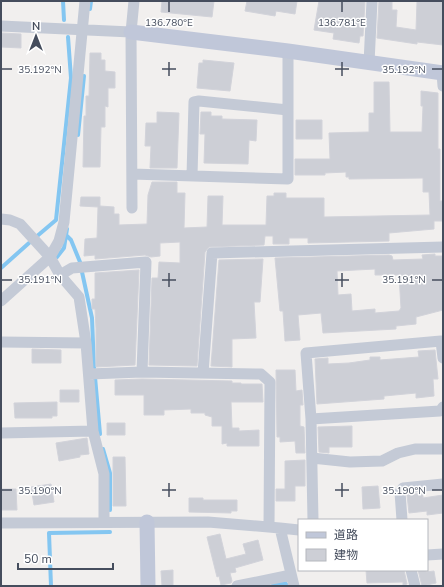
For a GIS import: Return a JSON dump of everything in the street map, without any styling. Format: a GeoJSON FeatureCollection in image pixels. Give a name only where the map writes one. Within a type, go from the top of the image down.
{"type":"FeatureCollection","features":[{"type":"Feature","properties":{"kind":"street"},"geometry":{"type":"LineString","coordinates":[[1,301],[50,257],[59,241],[64,222],[85,1]]}},
{"type":"Feature","properties":{"kind":"street"},"geometry":{"type":"LineString","coordinates":[[132,208],[131,32],[134,1]]}},
{"type":"Feature","properties":{"kind":"street"},"geometry":{"type":"LineString","coordinates":[[369,62],[372,1]]}},
{"type":"Feature","properties":{"kind":"street"},"geometry":{"type":"LineString","coordinates":[[1,26],[131,32],[369,62],[443,77]]}},
{"type":"Feature","properties":{"kind":"street"},"geometry":{"type":"LineString","coordinates":[[132,174],[288,179],[288,51]]}},
{"type":"Feature","properties":{"kind":"street"},"geometry":{"type":"LineString","coordinates":[[192,176],[194,102],[199,101],[288,110]]}},
{"type":"Feature","properties":{"kind":"street"},"geometry":{"type":"LineString","coordinates":[[1,219],[10,220],[20,224],[50,257],[60,275],[79,298],[86,343],[93,431],[104,474],[104,522]]}},
{"type":"Feature","properties":{"kind":"street"},"geometry":{"type":"LineString","coordinates":[[203,373],[212,254],[443,247]]}},
{"type":"Feature","properties":{"kind":"street"},"geometry":{"type":"LineString","coordinates":[[60,275],[72,268],[146,262],[142,372]]}},
{"type":"Feature","properties":{"kind":"street"},"geometry":{"type":"LineString","coordinates":[[313,519],[311,419],[306,353],[441,341],[443,358]]}},
{"type":"Feature","properties":{"kind":"street"},"geometry":{"type":"LineString","coordinates":[[1,342],[86,343]]}},
{"type":"Feature","properties":{"kind":"street"},"geometry":{"type":"LineString","coordinates":[[88,374],[142,372],[261,374],[270,382],[274,527],[292,580],[237,586]]}},
{"type":"Feature","properties":{"kind":"street"},"geometry":{"type":"LineString","coordinates":[[311,419],[440,411],[443,407]]}},
{"type":"Feature","properties":{"kind":"street"},"geometry":{"type":"LineString","coordinates":[[1,433],[93,431]]}},
{"type":"Feature","properties":{"kind":"street"},"geometry":{"type":"LineString","coordinates":[[312,458],[350,462],[382,461],[415,449],[443,449]]}},
{"type":"Feature","properties":{"kind":"street"},"geometry":{"type":"LineString","coordinates":[[402,519],[400,492],[403,488],[443,484]]}},
{"type":"Feature","properties":{"kind":"street"},"geometry":{"type":"LineString","coordinates":[[147,522],[148,586]]}},
{"type":"Feature","properties":{"kind":"street"},"geometry":{"type":"LineString","coordinates":[[1,523],[208,522],[298,530]]}},
{"type":"Feature","properties":{"kind":"street"},"geometry":{"type":"LineString","coordinates":[[428,555],[443,554]]}},
{"type":"Feature","properties":{"kind":"street"},"geometry":{"type":"LineString","coordinates":[[412,571],[415,586]]}},
{"type":"Feature","properties":{"kind":"building"},"geometry":{"type":"Polygon","coordinates":[[[162,1],[214,1],[212,17],[161,12],[162,1]]]}},
{"type":"Feature","properties":{"kind":"building"},"geometry":{"type":"Polygon","coordinates":[[[247,1],[297,1],[295,14],[276,11],[275,16],[245,11],[247,1]]]}},
{"type":"Feature","properties":{"kind":"building"},"geometry":{"type":"Polygon","coordinates":[[[319,1],[365,1],[363,36],[360,36],[359,43],[333,39],[334,33],[314,30],[319,1]]]}},
{"type":"Feature","properties":{"kind":"building"},"geometry":{"type":"Polygon","coordinates":[[[379,1],[392,2],[392,10],[397,10],[396,27],[416,30],[417,2],[443,1],[443,45],[417,42],[417,44],[377,38],[379,1]]]}},
{"type":"Feature","properties":{"kind":"building"},"geometry":{"type":"Polygon","coordinates":[[[1,33],[21,34],[21,48],[1,47],[1,33]]]}},
{"type":"Feature","properties":{"kind":"building"},"geometry":{"type":"Polygon","coordinates":[[[90,53],[101,53],[101,60],[105,60],[105,71],[115,72],[115,88],[108,88],[108,107],[105,106],[105,127],[101,127],[100,167],[83,167],[84,116],[86,116],[86,96],[89,96],[90,53]]]}},
{"type":"Feature","properties":{"kind":"building"},"geometry":{"type":"Polygon","coordinates":[[[203,60],[234,63],[230,91],[197,88],[199,63],[203,63],[203,60]]]}},
{"type":"Feature","properties":{"kind":"building"},"geometry":{"type":"Polygon","coordinates":[[[374,82],[389,82],[390,132],[422,132],[423,106],[421,106],[421,91],[438,93],[440,201],[443,201],[443,221],[434,221],[434,229],[389,233],[389,241],[308,243],[308,238],[289,238],[289,244],[273,244],[273,236],[265,236],[264,245],[209,247],[205,252],[197,366],[149,365],[152,278],[158,278],[159,262],[180,263],[180,242],[160,243],[160,256],[151,257],[145,255],[95,259],[95,255],[84,256],[85,239],[97,238],[98,207],[80,206],[81,197],[100,197],[100,206],[114,207],[114,214],[119,214],[119,225],[147,224],[148,195],[152,182],[177,182],[177,193],[185,193],[184,228],[207,227],[208,196],[223,196],[222,225],[266,225],[267,196],[274,196],[274,193],[286,193],[286,198],[324,198],[324,217],[430,215],[429,192],[423,192],[423,178],[349,179],[349,177],[346,177],[346,172],[325,173],[325,175],[295,175],[295,159],[330,159],[329,133],[369,132],[369,113],[374,113],[374,82]]]}},
{"type":"Feature","properties":{"kind":"building"},"geometry":{"type":"Polygon","coordinates":[[[157,112],[179,113],[177,168],[150,168],[151,146],[145,146],[146,123],[157,123],[157,112]]]}},
{"type":"Feature","properties":{"kind":"building"},"geometry":{"type":"Polygon","coordinates":[[[201,112],[211,112],[211,116],[222,116],[222,119],[257,120],[256,141],[249,140],[248,164],[204,163],[205,134],[200,134],[201,112]]]}},
{"type":"Feature","properties":{"kind":"building"},"geometry":{"type":"Polygon","coordinates":[[[296,120],[322,120],[322,139],[296,139],[296,120]]]}},
{"type":"Feature","properties":{"kind":"building"},"geometry":{"type":"Polygon","coordinates":[[[435,254],[435,256],[443,256],[443,310],[416,317],[416,324],[396,326],[396,329],[323,333],[321,313],[298,315],[300,340],[285,341],[283,311],[280,311],[275,258],[389,255],[392,256],[393,260],[423,259],[422,255],[435,254]],[[375,269],[337,271],[338,295],[351,294],[352,311],[375,309],[375,313],[399,311],[401,308],[399,275],[375,275],[375,269]]]}},
{"type":"Feature","properties":{"kind":"building"},"geometry":{"type":"Polygon","coordinates":[[[263,259],[260,302],[254,302],[256,338],[232,339],[232,367],[211,366],[219,260],[263,259]]]}},
{"type":"Feature","properties":{"kind":"building"},"geometry":{"type":"Polygon","coordinates":[[[139,270],[135,365],[96,367],[95,309],[92,309],[92,299],[95,299],[95,273],[139,270]]]}},
{"type":"Feature","properties":{"kind":"building"},"geometry":{"type":"Polygon","coordinates":[[[32,349],[61,350],[61,363],[32,363],[32,349]]]}},
{"type":"Feature","properties":{"kind":"building"},"geometry":{"type":"Polygon","coordinates":[[[435,350],[438,379],[433,379],[434,396],[416,398],[416,393],[384,396],[384,399],[317,404],[315,359],[328,358],[328,364],[349,363],[370,360],[370,357],[380,357],[380,360],[419,357],[418,351],[435,350]]]}},
{"type":"Feature","properties":{"kind":"building"},"geometry":{"type":"Polygon","coordinates":[[[276,370],[295,370],[296,391],[302,390],[303,405],[300,405],[300,426],[304,427],[305,453],[296,453],[295,441],[280,442],[280,437],[277,437],[276,370]]]}},
{"type":"Feature","properties":{"kind":"building"},"geometry":{"type":"Polygon","coordinates":[[[142,379],[232,381],[232,383],[241,384],[262,384],[263,402],[231,402],[232,428],[239,428],[239,431],[259,430],[259,446],[227,446],[227,443],[222,444],[222,426],[212,426],[212,417],[205,415],[205,413],[191,413],[191,409],[164,410],[164,415],[144,415],[144,395],[115,395],[115,380],[142,379]]]}},
{"type":"Feature","properties":{"kind":"building"},"geometry":{"type":"Polygon","coordinates":[[[60,390],[79,390],[79,402],[60,402],[60,390]]]}},
{"type":"Feature","properties":{"kind":"building"},"geometry":{"type":"Polygon","coordinates":[[[57,402],[57,416],[52,416],[52,418],[15,418],[14,403],[57,402]]]}},
{"type":"Feature","properties":{"kind":"building"},"geometry":{"type":"Polygon","coordinates":[[[107,423],[125,423],[125,435],[107,435],[107,423]]]}},
{"type":"Feature","properties":{"kind":"building"},"geometry":{"type":"Polygon","coordinates":[[[352,426],[352,447],[329,447],[329,453],[319,452],[318,427],[352,426]]]}},
{"type":"Feature","properties":{"kind":"building"},"geometry":{"type":"Polygon","coordinates":[[[87,438],[89,454],[59,461],[56,443],[87,438]]]}},
{"type":"Feature","properties":{"kind":"building"},"geometry":{"type":"Polygon","coordinates":[[[113,457],[125,457],[126,506],[113,506],[113,457]]]}},
{"type":"Feature","properties":{"kind":"building"},"geometry":{"type":"Polygon","coordinates":[[[305,460],[305,486],[295,486],[295,501],[276,501],[276,489],[285,489],[285,461],[305,460]]]}},
{"type":"Feature","properties":{"kind":"building"},"geometry":{"type":"Polygon","coordinates":[[[51,484],[54,502],[34,505],[31,487],[51,484]]]}},
{"type":"Feature","properties":{"kind":"building"},"geometry":{"type":"Polygon","coordinates":[[[378,486],[380,508],[363,509],[362,487],[378,486]]]}},
{"type":"Feature","properties":{"kind":"building"},"geometry":{"type":"Polygon","coordinates":[[[1,489],[16,489],[17,510],[1,510],[1,489]]]}},
{"type":"Feature","properties":{"kind":"building"},"geometry":{"type":"Polygon","coordinates":[[[423,493],[423,498],[443,495],[443,513],[427,515],[427,511],[409,513],[407,495],[423,493]]]}},
{"type":"Feature","properties":{"kind":"building"},"geometry":{"type":"Polygon","coordinates":[[[189,498],[203,498],[203,500],[237,500],[237,511],[231,511],[231,513],[189,512],[189,498]]]}},
{"type":"Feature","properties":{"kind":"building"},"geometry":{"type":"Polygon","coordinates":[[[220,534],[226,559],[246,554],[243,544],[258,540],[263,560],[235,568],[236,572],[230,573],[231,583],[221,585],[219,576],[217,577],[207,537],[220,534]]]}},
{"type":"Feature","properties":{"kind":"building"},"geometry":{"type":"Polygon","coordinates":[[[173,570],[173,586],[162,586],[161,571],[173,570]]]}},
{"type":"Feature","properties":{"kind":"building"},"geometry":{"type":"Polygon","coordinates":[[[366,571],[404,571],[407,584],[403,585],[403,582],[367,583],[366,571]]]}},
{"type":"Feature","properties":{"kind":"building"},"geometry":{"type":"Polygon","coordinates":[[[418,571],[434,571],[436,583],[422,586],[418,571]]]}},
{"type":"Feature","properties":{"kind":"waterway"},"geometry":{"type":"LineString","coordinates":[[63,1],[64,20]]}},
{"type":"Feature","properties":{"kind":"waterway"},"geometry":{"type":"LineString","coordinates":[[90,9],[91,1]]}},
{"type":"Feature","properties":{"kind":"waterway"},"geometry":{"type":"LineString","coordinates":[[36,237],[56,220],[71,78],[68,37]]}},
{"type":"Feature","properties":{"kind":"waterway"},"geometry":{"type":"LineString","coordinates":[[78,135],[84,76]]}},
{"type":"Feature","properties":{"kind":"waterway"},"geometry":{"type":"LineString","coordinates":[[57,257],[64,248],[67,229]]}},
{"type":"Feature","properties":{"kind":"waterway"},"geometry":{"type":"LineString","coordinates":[[67,236],[71,240],[80,262]]}},
{"type":"Feature","properties":{"kind":"waterway"},"geometry":{"type":"LineString","coordinates":[[1,268],[29,243]]}},
{"type":"Feature","properties":{"kind":"waterway"},"geometry":{"type":"LineString","coordinates":[[82,272],[92,318],[94,368]]}},
{"type":"Feature","properties":{"kind":"waterway"},"geometry":{"type":"LineString","coordinates":[[95,377],[100,434]]}},
{"type":"Feature","properties":{"kind":"waterway"},"geometry":{"type":"LineString","coordinates":[[103,449],[110,473],[110,510]]}},
{"type":"Feature","properties":{"kind":"waterway"},"geometry":{"type":"LineString","coordinates":[[51,586],[49,533],[110,532]]}},
{"type":"Feature","properties":{"kind":"waterway"},"geometry":{"type":"LineString","coordinates":[[273,584],[286,584]]}}]}
